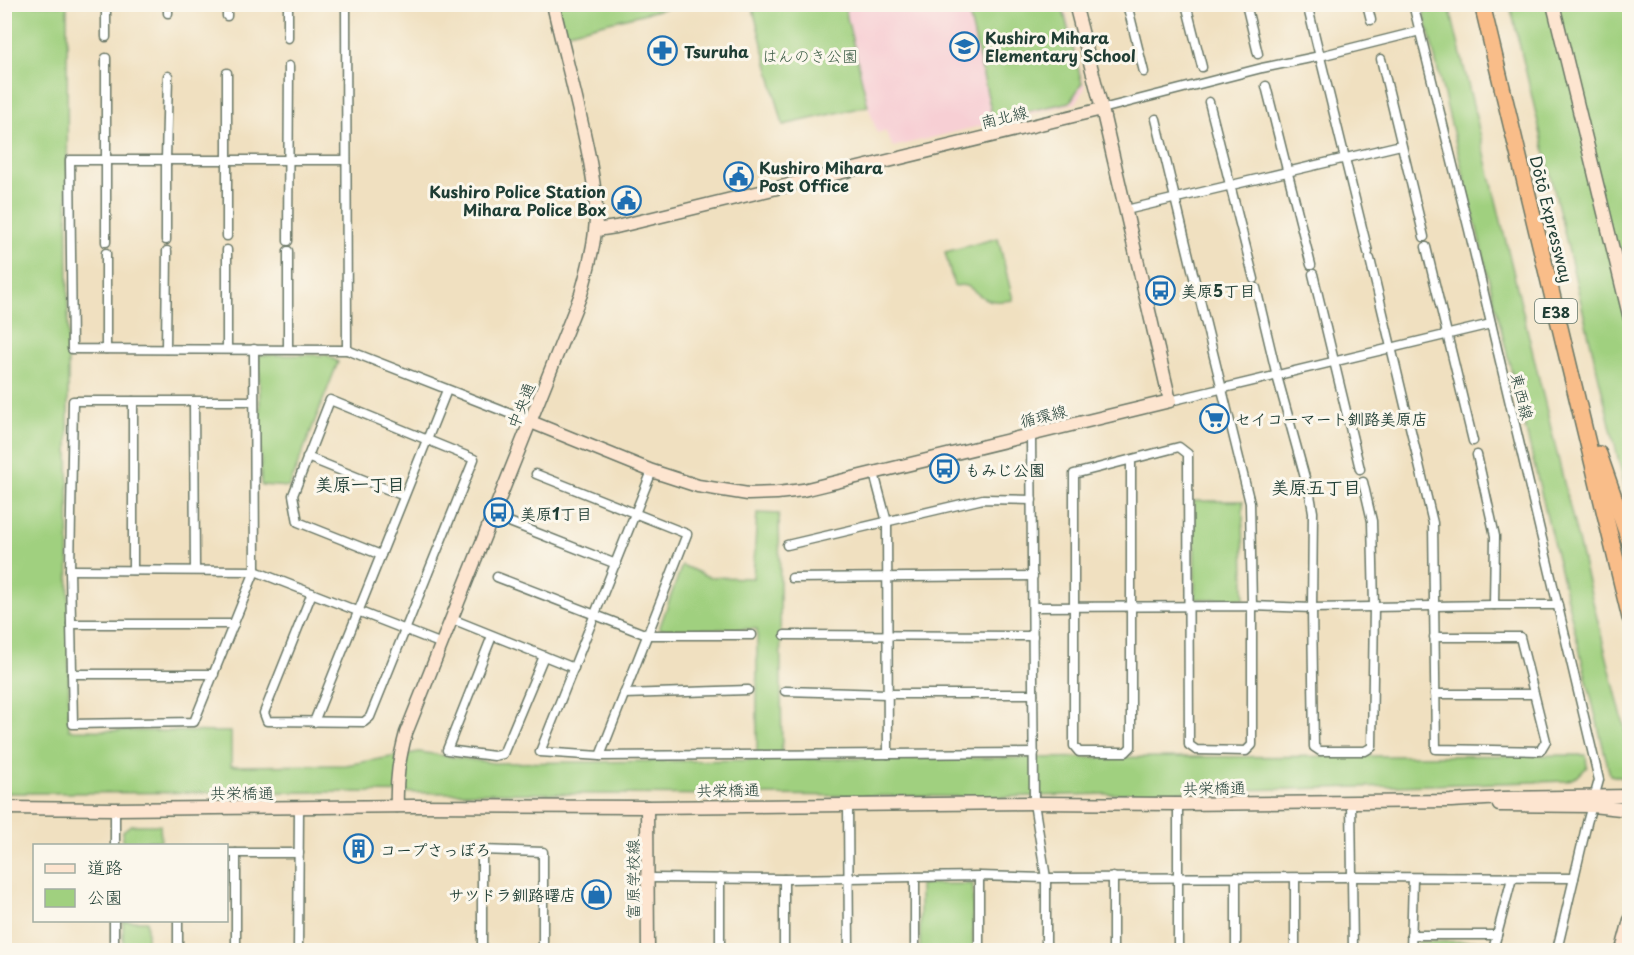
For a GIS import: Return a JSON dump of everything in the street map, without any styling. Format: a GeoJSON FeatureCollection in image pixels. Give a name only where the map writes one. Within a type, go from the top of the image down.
{"type":"FeatureCollection","features":[{"type":"Feature","properties":{"kind":"highway","name":"Dōtō Expressway"},"geometry":{"type":"LineString","coordinates":[[1482,4],[1629,618]]}},
{"type":"Feature","properties":{"kind":"highway","name":"Dōtō Expressway"},"geometry":{"type":"LineString","coordinates":[[1489,4],[1629,585]]}},
{"type":"Feature","properties":{"kind":"highway"},"geometry":{"type":"LineString","coordinates":[[1597,448],[1629,543]]}},
{"type":"Feature","properties":{"kind":"street"},"geometry":{"type":"LineString","coordinates":[[106,4],[106,37]]}},
{"type":"Feature","properties":{"kind":"street"},"geometry":{"type":"LineString","coordinates":[[227,4],[227,16]]}},
{"type":"Feature","properties":{"kind":"street"},"geometry":{"type":"LineString","coordinates":[[288,4],[288,38]]}},
{"type":"Feature","properties":{"kind":"street"},"geometry":{"type":"LineString","coordinates":[[346,4],[347,350]]}},
{"type":"Feature","properties":{"kind":"street","name":"中央通"},"geometry":{"type":"LineString","coordinates":[[397,806],[396,785],[399,760],[406,733],[582,294],[592,255],[596,230],[596,204],[585,136],[553,4]]}},
{"type":"Feature","properties":{"kind":"street"},"geometry":{"type":"LineString","coordinates":[[1076,4],[1170,401],[1491,324]]}},
{"type":"Feature","properties":{"kind":"street"},"geometry":{"type":"LineString","coordinates":[[1127,4],[1144,72]]}},
{"type":"Feature","properties":{"kind":"street"},"geometry":{"type":"LineString","coordinates":[[1186,4],[1202,67]]}},
{"type":"Feature","properties":{"kind":"street"},"geometry":{"type":"LineString","coordinates":[[1246,4],[1258,54]]}},
{"type":"Feature","properties":{"kind":"street"},"geometry":{"type":"LineString","coordinates":[[1307,4],[1433,523],[1434,637],[1436,750],[1540,751],[1546,741],[1520,637],[1434,637]]}},
{"type":"Feature","properties":{"kind":"street"},"geometry":{"type":"LineString","coordinates":[[1367,4],[1371,20]]}},
{"type":"Feature","properties":{"kind":"street","name":"東西線"},"geometry":{"type":"LineString","coordinates":[[1413,4],[1599,780],[1557,951]]}},
{"type":"Feature","properties":{"kind":"street"},"geometry":{"type":"LineString","coordinates":[[1553,4],[1629,319]]}},
{"type":"Feature","properties":{"kind":"street","name":"南北線"},"geometry":{"type":"LineString","coordinates":[[596,230],[1420,31]]}},
{"type":"Feature","properties":{"kind":"street"},"geometry":{"type":"LineString","coordinates":[[106,58],[106,242]]}},
{"type":"Feature","properties":{"kind":"street"},"geometry":{"type":"LineString","coordinates":[[1381,59],[1424,237]]}},
{"type":"Feature","properties":{"kind":"street"},"geometry":{"type":"LineString","coordinates":[[288,241],[289,66]]}},
{"type":"Feature","properties":{"kind":"street"},"geometry":{"type":"LineString","coordinates":[[227,73],[227,236]]}},
{"type":"Feature","properties":{"kind":"street"},"geometry":{"type":"LineString","coordinates":[[166,240],[168,76]]}},
{"type":"Feature","properties":{"kind":"street"},"geometry":{"type":"LineString","coordinates":[[1266,87],[1360,469]]}},
{"type":"Feature","properties":{"kind":"street"},"geometry":{"type":"LineString","coordinates":[[1209,102],[1277,376],[1307,485]]}},
{"type":"Feature","properties":{"kind":"street"},"geometry":{"type":"LineString","coordinates":[[1131,460],[1131,747],[1126,752],[1079,752],[1074,746],[1074,474],[1179,447],[1188,454],[1190,745],[1197,750],[1246,751],[1252,745],[1250,503],[1156,119]]}},
{"type":"Feature","properties":{"kind":"street"},"geometry":{"type":"LineString","coordinates":[[1126,210],[1401,145]]}},
{"type":"Feature","properties":{"kind":"street"},"geometry":{"type":"LineString","coordinates":[[346,160],[70,160],[72,349],[347,350],[531,422]]}},
{"type":"Feature","properties":{"kind":"street"},"geometry":{"type":"LineString","coordinates":[[1426,247],[1473,441]]}},
{"type":"Feature","properties":{"kind":"street"},"geometry":{"type":"LineString","coordinates":[[227,250],[227,349]]}},
{"type":"Feature","properties":{"kind":"street"},"geometry":{"type":"LineString","coordinates":[[166,251],[166,350]]}},
{"type":"Feature","properties":{"kind":"street"},"geometry":{"type":"LineString","coordinates":[[288,251],[288,349]]}},
{"type":"Feature","properties":{"kind":"street"},"geometry":{"type":"LineString","coordinates":[[106,253],[106,349]]}},
{"type":"Feature","properties":{"kind":"street"},"geometry":{"type":"LineString","coordinates":[[254,349],[255,571],[195,722],[73,724],[70,570],[73,401],[254,401]]}},
{"type":"Feature","properties":{"kind":"street"},"geometry":{"type":"LineString","coordinates":[[314,722],[447,390]]}},
{"type":"Feature","properties":{"kind":"street"},"geometry":{"type":"LineString","coordinates":[[312,593],[264,713],[267,721],[364,722],[370,717],[474,459],[330,400],[293,495],[298,522],[381,555]]}},
{"type":"Feature","properties":{"kind":"street"},"geometry":{"type":"LineString","coordinates":[[133,401],[133,570]]}},
{"type":"Feature","properties":{"kind":"street"},"geometry":{"type":"LineString","coordinates":[[194,401],[195,570]]}},
{"type":"Feature","properties":{"kind":"street","name":"循環線"},"geometry":{"type":"LineString","coordinates":[[531,422],[652,471],[698,486],[748,494],[803,490],[1170,401]]}},
{"type":"Feature","properties":{"kind":"street"},"geometry":{"type":"LineString","coordinates":[[1031,436],[1034,803],[1046,878],[1046,951]]}},
{"type":"Feature","properties":{"kind":"street"},"geometry":{"type":"LineString","coordinates":[[1477,455],[1495,536],[1494,605]]}},
{"type":"Feature","properties":{"kind":"street"},"geometry":{"type":"LineString","coordinates":[[307,457],[404,496]]}},
{"type":"Feature","properties":{"kind":"street"},"geometry":{"type":"LineString","coordinates":[[652,471],[540,752],[600,756],[1034,753]]}},
{"type":"Feature","properties":{"kind":"street"},"geometry":{"type":"LineString","coordinates":[[874,473],[887,522],[888,754]]}},
{"type":"Feature","properties":{"kind":"street"},"geometry":{"type":"LineString","coordinates":[[536,474],[687,534],[600,756]]}},
{"type":"Feature","properties":{"kind":"street"},"geometry":{"type":"LineString","coordinates":[[1310,495],[1313,512],[1314,747],[1320,751],[1365,752],[1372,747],[1374,606],[1372,521],[1363,482]]}},
{"type":"Feature","properties":{"kind":"street"},"geometry":{"type":"LineString","coordinates":[[787,545],[982,499],[1032,500]]}},
{"type":"Feature","properties":{"kind":"street"},"geometry":{"type":"LineString","coordinates":[[494,516],[616,564]]}},
{"type":"Feature","properties":{"kind":"street"},"geometry":{"type":"LineString","coordinates":[[70,570],[255,571],[442,644]]}},
{"type":"Feature","properties":{"kind":"street"},"geometry":{"type":"LineString","coordinates":[[792,578],[1033,576]]}},
{"type":"Feature","properties":{"kind":"street"},"geometry":{"type":"LineString","coordinates":[[497,577],[647,635],[752,635]]}},
{"type":"Feature","properties":{"kind":"street"},"geometry":{"type":"LineString","coordinates":[[1033,607],[1312,608],[1558,605]]}},
{"type":"Feature","properties":{"kind":"street"},"geometry":{"type":"LineString","coordinates":[[452,619],[574,668]]}},
{"type":"Feature","properties":{"kind":"street"},"geometry":{"type":"LineString","coordinates":[[71,624],[234,624]]}},
{"type":"Feature","properties":{"kind":"street"},"geometry":{"type":"LineString","coordinates":[[785,635],[1033,636]]}},
{"type":"Feature","properties":{"kind":"street"},"geometry":{"type":"LineString","coordinates":[[492,636],[447,750],[494,756],[503,754],[544,656]]}},
{"type":"Feature","properties":{"kind":"street"},"geometry":{"type":"LineString","coordinates":[[72,674],[214,674]]}},
{"type":"Feature","properties":{"kind":"street"},"geometry":{"type":"LineString","coordinates":[[624,694],[748,690]]}},
{"type":"Feature","properties":{"kind":"street"},"geometry":{"type":"LineString","coordinates":[[785,692],[1033,694]]}},
{"type":"Feature","properties":{"kind":"street"},"geometry":{"type":"LineString","coordinates":[[1435,694],[1534,694]]}},
{"type":"Feature","properties":{"kind":"street"},"geometry":{"type":"LineString","coordinates":[[1593,801],[1629,796]]}},
{"type":"Feature","properties":{"kind":"street","name":"共栄橋通"},"geometry":{"type":"LineString","coordinates":[[4,808],[647,807],[1451,801],[1502,806],[1593,801]]}},
{"type":"Feature","properties":{"kind":"street"},"geometry":{"type":"LineString","coordinates":[[1593,801],[1629,810]]}},
{"type":"Feature","properties":{"kind":"street"},"geometry":{"type":"LineString","coordinates":[[1352,802],[1353,951]]}},
{"type":"Feature","properties":{"kind":"street"},"geometry":{"type":"LineString","coordinates":[[1178,804],[1178,951]]}},
{"type":"Feature","properties":{"kind":"street"},"geometry":{"type":"LineString","coordinates":[[848,805],[849,951]]}},
{"type":"Feature","properties":{"kind":"street","name":"富原学校線"},"geometry":{"type":"LineString","coordinates":[[647,807],[648,951]]}},
{"type":"Feature","properties":{"kind":"street"},"geometry":{"type":"LineString","coordinates":[[298,951],[299,808]]}},
{"type":"Feature","properties":{"kind":"street"},"geometry":{"type":"LineString","coordinates":[[114,844],[115,809]]}},
{"type":"Feature","properties":{"kind":"street"},"geometry":{"type":"LineString","coordinates":[[482,951],[482,850],[543,852],[543,951]]}},
{"type":"Feature","properties":{"kind":"street"},"geometry":{"type":"LineString","coordinates":[[228,852],[299,853]]}},
{"type":"Feature","properties":{"kind":"street"},"geometry":{"type":"LineString","coordinates":[[236,853],[236,951]]}},
{"type":"Feature","properties":{"kind":"street"},"geometry":{"type":"LineString","coordinates":[[649,878],[784,879],[979,876],[1574,878]]}},
{"type":"Feature","properties":{"kind":"street"},"geometry":{"type":"LineString","coordinates":[[979,876],[979,951]]}},
{"type":"Feature","properties":{"kind":"street"},"geometry":{"type":"LineString","coordinates":[[915,877],[915,951]]}},
{"type":"Feature","properties":{"kind":"street"},"geometry":{"type":"LineString","coordinates":[[1113,877],[1113,951]]}},
{"type":"Feature","properties":{"kind":"street"},"geometry":{"type":"LineString","coordinates":[[1236,877],[1236,951]]}},
{"type":"Feature","properties":{"kind":"street"},"geometry":{"type":"LineString","coordinates":[[720,878],[720,951]]}},
{"type":"Feature","properties":{"kind":"street"},"geometry":{"type":"LineString","coordinates":[[1294,878],[1295,951]]}},
{"type":"Feature","properties":{"kind":"street"},"geometry":{"type":"LineString","coordinates":[[1411,951],[1413,878]]}},
{"type":"Feature","properties":{"kind":"street"},"geometry":{"type":"LineString","coordinates":[[1493,951],[1512,878]]}},
{"type":"Feature","properties":{"kind":"street"},"geometry":{"type":"LineString","coordinates":[[784,879],[784,951]]}},
{"type":"Feature","properties":{"kind":"street"},"geometry":{"type":"LineString","coordinates":[[1622,951],[1629,921]]}},
{"type":"Feature","properties":{"kind":"street"},"geometry":{"type":"LineString","coordinates":[[114,922],[114,951]]}},
{"type":"Feature","properties":{"kind":"street"},"geometry":{"type":"LineString","coordinates":[[178,922],[178,951]]}},
{"type":"Feature","properties":{"kind":"street"},"geometry":{"type":"LineString","coordinates":[[1412,935],[1497,934]]}},
{"type":"Feature","properties":{"kind":"shaded area","name":"Kushiro Mihara Elementary School"},"geometry":{"type":"Polygon","coordinates":[[[844,5],[1064,5],[1085,88],[1076,103],[893,147],[885,131],[877,133],[868,106],[844,5]]]}},
{"type":"Feature","properties":{"kind":"green space"},"geometry":{"type":"Polygon","coordinates":[[[553,4],[679,5],[560,34],[553,4]]]}},
{"type":"Feature","properties":{"kind":"green space"},"geometry":{"type":"Polygon","coordinates":[[[4,5],[67,5],[69,730],[231,732],[231,766],[346,765],[419,752],[494,763],[757,760],[757,629],[659,629],[682,565],[709,577],[753,578],[757,513],[779,514],[782,759],[1586,755],[1587,767],[1578,776],[1567,781],[1002,797],[341,792],[5,793],[4,5]]]}},
{"type":"Feature","properties":{"kind":"green space","name":"はんのき公園"},"geometry":{"type":"Polygon","coordinates":[[[752,5],[844,5],[868,106],[783,125],[752,5]]]}},
{"type":"Feature","properties":{"kind":"green space"},"geometry":{"type":"Polygon","coordinates":[[[967,5],[1062,5],[1082,83],[1070,102],[993,119],[967,5]]]}},
{"type":"Feature","properties":{"kind":"green space"},"geometry":{"type":"Polygon","coordinates":[[[1422,5],[1449,5],[1629,746],[1629,779],[1610,775],[1422,5]]]}},
{"type":"Feature","properties":{"kind":"green space"},"geometry":{"type":"Polygon","coordinates":[[[1510,5],[1629,5],[1629,504],[1510,5]]]}},
{"type":"Feature","properties":{"kind":"green space"},"geometry":{"type":"Polygon","coordinates":[[[998,238],[1013,300],[991,301],[968,286],[954,286],[945,252],[998,238]]]}},
{"type":"Feature","properties":{"kind":"green space"},"geometry":{"type":"Polygon","coordinates":[[[259,355],[327,355],[338,362],[289,487],[261,485],[259,355]]]}},
{"type":"Feature","properties":{"kind":"green space"},"geometry":{"type":"Polygon","coordinates":[[[1194,501],[1243,501],[1244,599],[1195,599],[1194,501]]]}},
{"type":"Feature","properties":{"kind":"green space"},"geometry":{"type":"Polygon","coordinates":[[[131,825],[160,825],[161,841],[147,841],[147,844],[123,844],[123,831],[131,825]]]}},
{"type":"Feature","properties":{"kind":"green space"},"geometry":{"type":"Polygon","coordinates":[[[920,884],[973,884],[973,950],[920,950],[920,884]]]}},
{"type":"Feature","properties":{"kind":"green space"},"geometry":{"type":"Polygon","coordinates":[[[123,922],[147,922],[147,950],[123,950],[123,922]]]}},
{"type":"Feature","properties":{"kind":"green space"},"geometry":{"type":"Polygon","coordinates":[[[1490,941],[1488,950],[1418,950],[1418,942],[1490,941]]]}},
{"type":"Feature","properties":{"kind":"place","name":"Kushiro Mihara Elementary School"},"geometry":{"type":"Point","coordinates":[964,46]}},
{"type":"Feature","properties":{"kind":"place","name":"Tsuruha"},"geometry":{"type":"Point","coordinates":[663,51]}},
{"type":"Feature","properties":{"kind":"place","name":"Kushiro Mihara Post Office"},"geometry":{"type":"Point","coordinates":[738,176]}},
{"type":"Feature","properties":{"kind":"place","name":"Kushiro Police Station Mihara Police Box"},"geometry":{"type":"Point","coordinates":[627,200]}},
{"type":"Feature","properties":{"kind":"place","name":"美原5丁目"},"geometry":{"type":"Point","coordinates":[1160,290]}},
{"type":"Feature","properties":{"kind":"place","name":"セイコーマート釧路美原店"},"geometry":{"type":"Point","coordinates":[1214,418]}},
{"type":"Feature","properties":{"kind":"place","name":"もみじ公園"},"geometry":{"type":"Point","coordinates":[944,469]}},
{"type":"Feature","properties":{"kind":"place","name":"美原1丁目"},"geometry":{"type":"Point","coordinates":[499,513]}},
{"type":"Feature","properties":{"kind":"place","name":"コープさっぽろ"},"geometry":{"type":"Point","coordinates":[359,849]}},
{"type":"Feature","properties":{"kind":"place","name":"サツドラ釧路曙店"},"geometry":{"type":"Point","coordinates":[597,894]}},
{"type":"Feature","properties":{"kind":"district","name":"美原一丁目"},"geometry":{"type":"Point","coordinates":[360,483]}},
{"type":"Feature","properties":{"kind":"district","name":"美原五丁目"},"geometry":{"type":"Point","coordinates":[1316,486]}}]}
